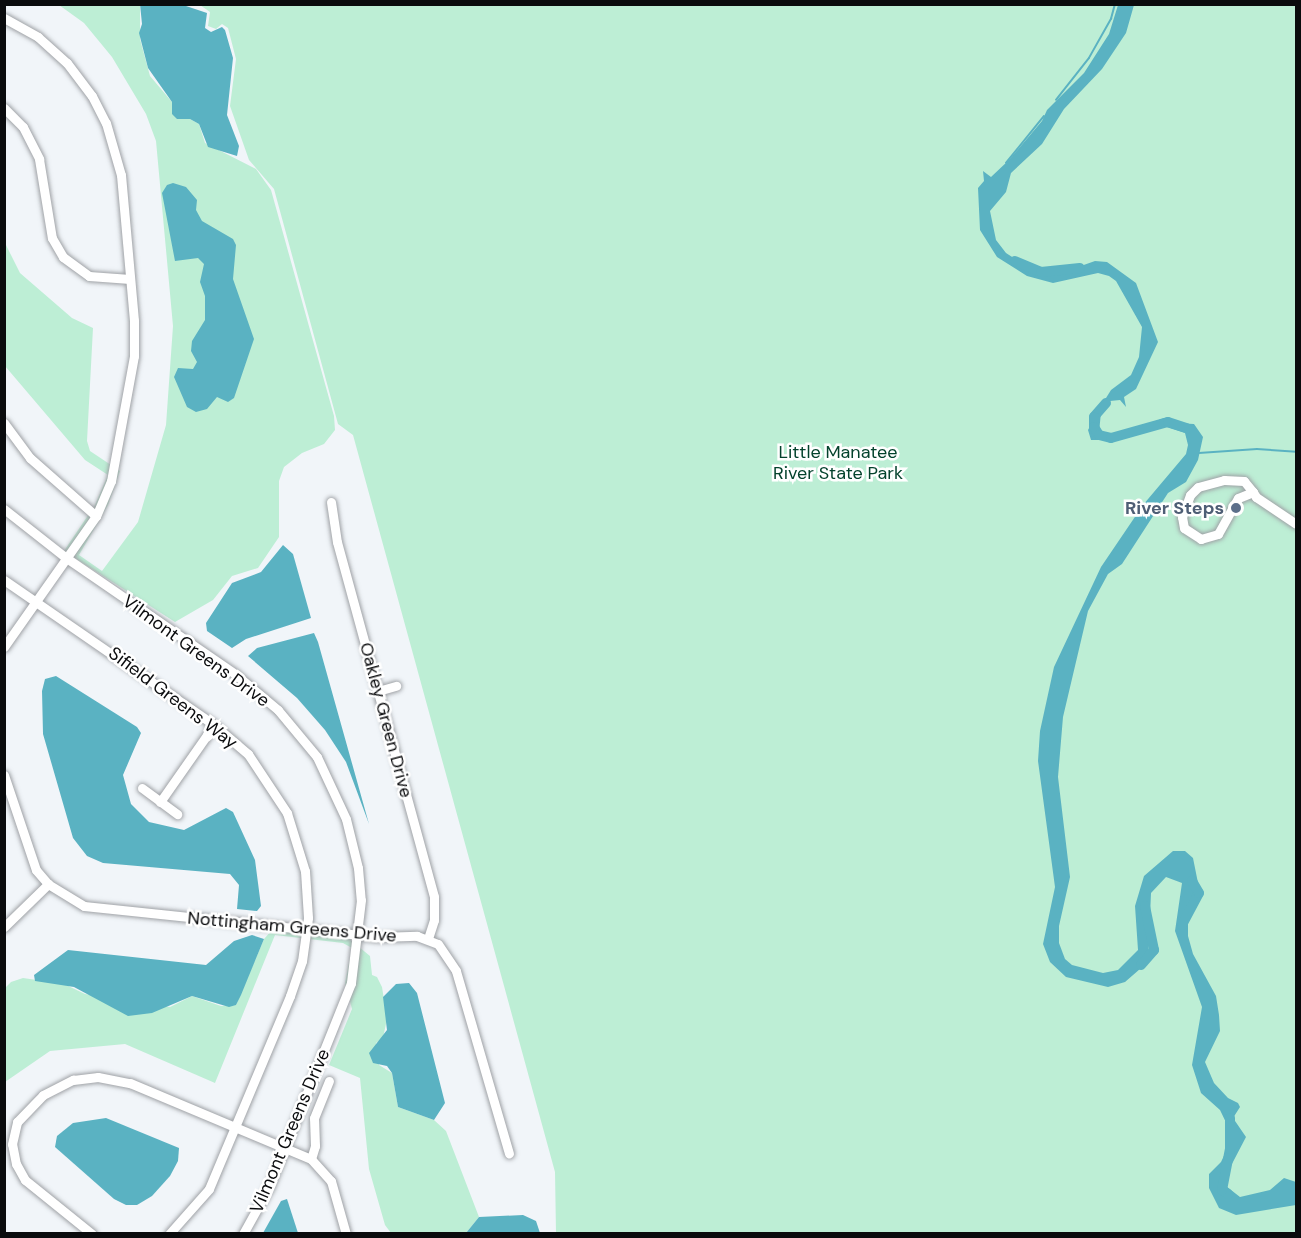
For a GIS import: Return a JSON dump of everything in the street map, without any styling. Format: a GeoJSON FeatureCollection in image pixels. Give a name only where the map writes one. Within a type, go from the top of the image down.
{"type":"FeatureCollection","features":[{"type":"Feature","properties":{"kind":"street"},"geometry":{"type":"LineString","coordinates":[[4,18],[38,37],[67,63],[106,123],[121,175],[134,356],[111,481],[96,516],[64,557],[4,647]]}},
{"type":"Feature","properties":{"kind":"street"},"geometry":{"type":"LineString","coordinates":[[4,108],[22,127],[39,159],[52,238],[58,251],[72,267],[88,276],[130,279]]}},
{"type":"Feature","properties":{"kind":"street"},"geometry":{"type":"LineString","coordinates":[[4,423],[30,459],[96,516]]}},
{"type":"Feature","properties":{"kind":"street"},"geometry":{"type":"LineString","coordinates":[[1253,492],[1238,498],[1218,534],[1201,539],[1184,528],[1185,501],[1198,487],[1224,480],[1244,481],[1253,492],[1296,524]]}},
{"type":"Feature","properties":{"kind":"street","name":"Oakley Green Drive"},"geometry":{"type":"LineString","coordinates":[[332,502],[338,542],[434,897],[434,920],[428,938]]}},
{"type":"Feature","properties":{"kind":"street","name":"Vilmont Greens Drive"},"geometry":{"type":"LineString","coordinates":[[4,508],[64,557],[235,674],[301,734],[332,785],[350,831],[359,881],[359,935],[345,1003],[261,1205],[243,1233]]}},
{"type":"Feature","properties":{"kind":"street","name":"Sifield Greens Way"},"geometry":{"type":"LineString","coordinates":[[4,580],[214,725],[262,771],[287,813],[305,871],[307,930],[298,976],[209,1189],[169,1233]]}},
{"type":"Feature","properties":{"kind":"street"},"geometry":{"type":"LineString","coordinates":[[378,691],[396,686]]}},
{"type":"Feature","properties":{"kind":"street"},"geometry":{"type":"LineString","coordinates":[[160,802],[214,725]]}},
{"type":"Feature","properties":{"kind":"street","name":"Nottingham Greens Drive"},"geometry":{"type":"LineString","coordinates":[[4,775],[29,855],[48,884],[96,910],[359,935],[428,938]]}},
{"type":"Feature","properties":{"kind":"street"},"geometry":{"type":"LineString","coordinates":[[142,788],[177,814]]}},
{"type":"Feature","properties":{"kind":"street"},"geometry":{"type":"LineString","coordinates":[[4,927],[48,884]]}},
{"type":"Feature","properties":{"kind":"street"},"geometry":{"type":"LineString","coordinates":[[428,938],[452,960],[509,1153]]}},
{"type":"Feature","properties":{"kind":"street"},"geometry":{"type":"LineString","coordinates":[[92,1233],[30,1184],[14,1158],[12,1139],[17,1122],[43,1095],[74,1080],[115,1079],[235,1126],[310,1159],[331,1182],[346,1233]]}},
{"type":"Feature","properties":{"kind":"street"},"geometry":{"type":"LineString","coordinates":[[310,1159],[315,1150],[315,1115],[329,1081]]}},
{"type":"Feature","properties":{"kind":"green space"},"geometry":{"type":"Polygon","coordinates":[[[59,5],[140,5],[140,39],[150,76],[172,102],[177,119],[190,119],[199,124],[205,143],[256,169],[271,190],[334,416],[335,430],[324,444],[302,453],[284,467],[279,481],[279,537],[258,568],[232,576],[213,600],[175,622],[64,551],[95,505],[108,475],[85,460],[5,366],[6,245],[20,273],[72,318],[93,328],[87,441],[90,451],[120,471],[108,505],[79,555],[102,571],[138,522],[166,425],[173,326],[156,141],[146,114],[112,57],[84,23],[59,5]]]}},
{"type":"Feature","properties":{"kind":"green space","name":"Little Manatee River State Park"},"geometry":{"type":"Polygon","coordinates":[[[200,5],[1296,5],[1296,1233],[556,1233],[555,1172],[353,435],[338,424],[274,189],[249,160],[230,106],[236,59],[228,28],[222,24],[216,29],[208,26],[210,12],[200,5]]]}},
{"type":"Feature","properties":{"kind":"green space"},"geometry":{"type":"Polygon","coordinates":[[[272,930],[348,938],[370,956],[372,975],[377,977],[382,987],[387,1019],[383,1038],[376,1043],[379,1065],[392,1073],[398,1107],[434,1120],[446,1131],[479,1217],[466,1233],[391,1233],[385,1225],[369,1169],[360,1078],[329,1065],[352,1009],[345,983],[352,948],[343,943],[275,935],[215,1083],[125,1044],[50,1051],[5,1082],[5,988],[11,982],[23,978],[64,984],[85,994],[170,1007],[192,996],[221,1006],[236,1005],[264,939],[272,930]]]}},
{"type":"Feature","properties":{"kind":"water"},"geometry":{"type":"Polygon","coordinates":[[[140,4],[183,5],[207,13],[205,28],[211,32],[222,27],[225,30],[233,58],[227,115],[239,146],[237,156],[208,147],[199,124],[190,119],[177,119],[172,114],[172,102],[148,68],[139,33],[142,24],[140,4]]]}},
{"type":"Feature","properties":{"kind":"water"},"geometry":{"type":"Polygon","coordinates":[[[1118,5],[1134,5],[1126,33],[1102,69],[1064,109],[1042,144],[1011,173],[1006,192],[990,211],[996,240],[1006,253],[1032,270],[1061,273],[1095,261],[1107,262],[1136,283],[1158,342],[1136,389],[1124,397],[1126,407],[1120,400],[1110,401],[1101,412],[1099,433],[1119,435],[1164,418],[1175,423],[1194,424],[1203,437],[1198,460],[1186,482],[1168,493],[1122,564],[1108,574],[1088,611],[1063,717],[1058,777],[1070,877],[1059,926],[1059,943],[1065,959],[1072,965],[1103,973],[1118,970],[1138,950],[1135,906],[1144,876],[1173,851],[1185,851],[1193,858],[1199,888],[1188,914],[1188,936],[1193,954],[1216,996],[1220,1031],[1205,1062],[1214,1083],[1228,1098],[1238,1103],[1240,1107],[1233,1118],[1246,1137],[1222,1183],[1240,1197],[1270,1190],[1284,1178],[1296,1182],[1296,1205],[1236,1215],[1219,1208],[1209,1188],[1209,1174],[1221,1162],[1233,1137],[1220,1110],[1201,1093],[1192,1065],[1202,1007],[1175,931],[1182,883],[1166,877],[1151,893],[1148,962],[1125,982],[1108,987],[1066,977],[1050,962],[1043,944],[1055,887],[1038,761],[1040,731],[1054,667],[1101,567],[1143,505],[1186,454],[1188,445],[1185,433],[1160,425],[1106,440],[1091,440],[1088,430],[1101,406],[1111,390],[1131,375],[1139,357],[1142,327],[1116,281],[1109,276],[1098,273],[1053,283],[1027,276],[997,257],[980,230],[978,188],[984,181],[983,171],[991,177],[1009,160],[1042,121],[1047,110],[1084,73],[1109,34],[1118,5]]]}},
{"type":"Feature","properties":{"kind":"water"},"geometry":{"type":"Polygon","coordinates":[[[173,183],[186,187],[197,200],[196,210],[202,221],[233,239],[236,245],[233,279],[254,339],[234,398],[228,402],[217,397],[207,409],[196,412],[187,407],[174,377],[178,368],[193,369],[197,362],[191,351],[192,341],[205,320],[205,296],[200,282],[204,264],[198,258],[175,261],[162,193],[167,185],[173,183]]]}},
{"type":"Feature","properties":{"kind":"water"},"geometry":{"type":"Polygon","coordinates":[[[283,545],[293,554],[311,618],[246,639],[232,648],[207,631],[206,623],[232,583],[261,572],[283,545]]]}},
{"type":"Feature","properties":{"kind":"water"},"geometry":{"type":"Polygon","coordinates":[[[314,633],[369,824],[346,762],[325,730],[297,698],[248,656],[257,648],[314,633]]]}},
{"type":"Feature","properties":{"kind":"water"},"geometry":{"type":"Polygon","coordinates":[[[56,676],[137,727],[141,733],[123,775],[131,804],[149,822],[184,830],[226,808],[233,812],[255,860],[261,906],[257,911],[237,909],[239,885],[230,874],[103,863],[87,856],[73,838],[43,734],[42,691],[45,679],[56,676]]]}},
{"type":"Feature","properties":{"kind":"water"},"geometry":{"type":"Polygon","coordinates":[[[252,935],[264,939],[236,1005],[229,1007],[192,996],[152,1013],[128,1016],[74,987],[35,981],[34,975],[68,950],[206,965],[234,941],[252,935]]]}},
{"type":"Feature","properties":{"kind":"water"},"geometry":{"type":"Polygon","coordinates":[[[409,983],[417,993],[445,1103],[434,1120],[398,1107],[392,1073],[387,1066],[373,1063],[369,1053],[387,1030],[383,997],[396,984],[409,983]]]}},
{"type":"Feature","properties":{"kind":"water"},"geometry":{"type":"Polygon","coordinates":[[[106,1118],[179,1148],[178,1161],[170,1176],[152,1196],[137,1205],[126,1205],[114,1199],[55,1147],[57,1136],[73,1123],[106,1118]]]}},
{"type":"Feature","properties":{"kind":"water"},"geometry":{"type":"Polygon","coordinates":[[[287,1199],[298,1233],[263,1233],[281,1201],[287,1199]]]}},
{"type":"Feature","properties":{"kind":"water"},"geometry":{"type":"Polygon","coordinates":[[[523,1215],[536,1221],[540,1233],[466,1233],[479,1217],[523,1215]]]}},
{"type":"Feature","properties":{"kind":"waterway"},"geometry":{"type":"LineString","coordinates":[[1056,100],[1089,58],[1111,19],[1115,4]]}},
{"type":"Feature","properties":{"kind":"waterway"},"geometry":{"type":"LineString","coordinates":[[1006,163],[1044,116]]}},
{"type":"Feature","properties":{"kind":"waterway"},"geometry":{"type":"LineString","coordinates":[[1015,261],[1041,272],[1080,268]]}},
{"type":"Feature","properties":{"kind":"waterway"},"geometry":{"type":"LineString","coordinates":[[1106,403],[1094,417],[1094,427],[1099,435],[1111,438],[1168,422],[1187,428]]}},
{"type":"Feature","properties":{"kind":"waterway"},"geometry":{"type":"LineString","coordinates":[[1199,453],[1257,449],[1296,452]]}},
{"type":"Feature","properties":{"kind":"waterway"},"geometry":{"type":"LineString","coordinates":[[1182,925],[1199,893],[1192,881]]}},
{"type":"Feature","properties":{"kind":"waterway"},"geometry":{"type":"LineString","coordinates":[[1141,965],[1154,950],[1145,906]]}},
{"type":"Feature","properties":{"kind":"waterway"},"geometry":{"type":"LineString","coordinates":[[1228,1194],[1222,1190],[1230,1149],[1230,1118]]}},
{"type":"Feature","properties":{"kind":"place","name":"River Steps"},"geometry":{"type":"Point","coordinates":[1236,508]}}]}
